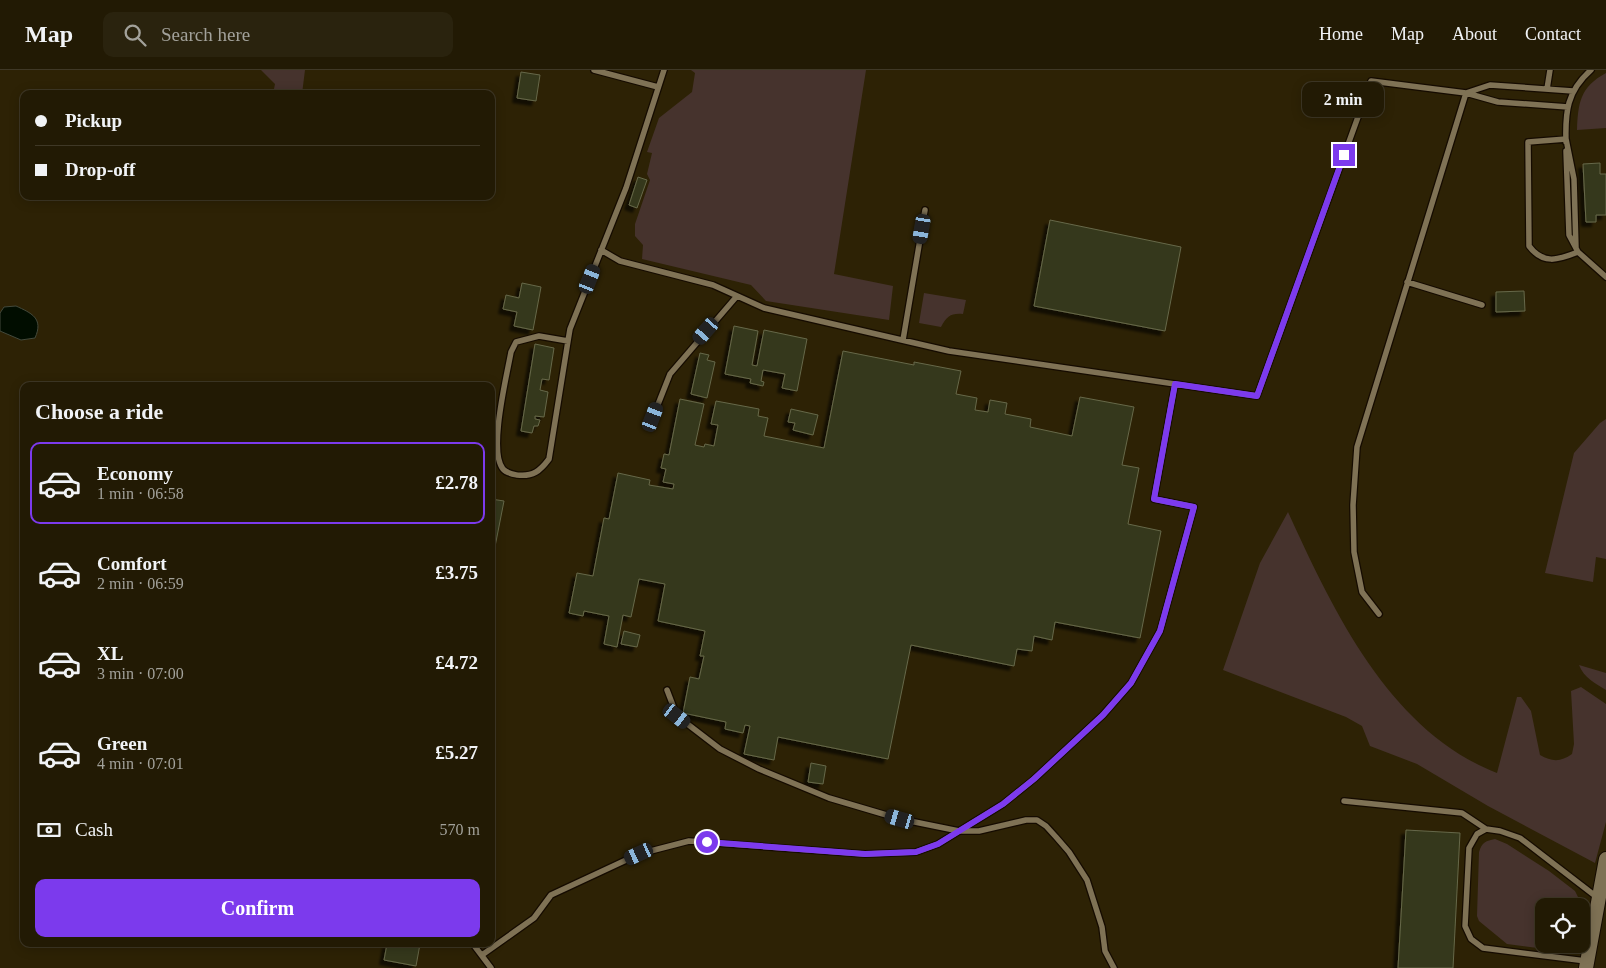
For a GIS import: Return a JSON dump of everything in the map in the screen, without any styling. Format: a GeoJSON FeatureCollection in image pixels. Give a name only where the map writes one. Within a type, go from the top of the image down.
{"type":"FeatureCollection","features":[{"type":"Feature","properties":{"kind":"street"},"geometry":{"type":"LineString","coordinates":[[1586,965],[1604,865]]}},
{"type":"Feature","properties":{"kind":"lane"},"geometry":{"type":"LineString","coordinates":[[594,70],[658,87]]}},
{"type":"Feature","properties":{"kind":"lane"},"geometry":{"type":"LineString","coordinates":[[568,341],[539,336],[516,342],[511,352],[498,422],[499,459],[503,469],[510,474],[522,475],[540,471],[549,459],[570,329],[626,188],[664,70]]}},
{"type":"Feature","properties":{"kind":"lane"},"geometry":{"type":"LineString","coordinates":[[1547,89],[1550,70]]}},
{"type":"Feature","properties":{"kind":"lane"},"geometry":{"type":"LineString","coordinates":[[1591,70],[1583,77],[1573,91],[1565,116],[1569,235],[1577,250],[1606,277]]}},
{"type":"Feature","properties":{"kind":"lane"},"geometry":{"type":"LineString","coordinates":[[601,250],[620,262],[713,285],[764,308],[949,351],[1257,396],[1371,81],[1466,93],[1498,102],[1568,107]]}},
{"type":"Feature","properties":{"kind":"lane"},"geometry":{"type":"LineString","coordinates":[[1466,93],[1490,85],[1573,91]]}},
{"type":"Feature","properties":{"kind":"lane"},"geometry":{"type":"LineString","coordinates":[[1379,614],[1362,592],[1354,552],[1357,447],[1466,93]]}},
{"type":"Feature","properties":{"kind":"lane"},"geometry":{"type":"LineString","coordinates":[[1566,139],[1528,142],[1529,246],[1534,253],[1545,260],[1563,258],[1577,250]]}},
{"type":"Feature","properties":{"kind":"lane"},"geometry":{"type":"LineString","coordinates":[[902,340],[925,210]]}},
{"type":"Feature","properties":{"kind":"lane"},"geometry":{"type":"LineString","coordinates":[[1407,282],[1482,305]]}},
{"type":"Feature","properties":{"kind":"lane"},"geometry":{"type":"LineString","coordinates":[[653,417],[670,374],[737,296]]}},
{"type":"Feature","properties":{"kind":"lane"},"geometry":{"type":"LineString","coordinates":[[495,946],[534,918],[551,895],[648,851],[689,841],[865,854],[916,852],[938,844],[1003,804],[1034,779],[1103,715],[1131,683],[1160,631],[1194,507],[1154,499],[1175,384]]}},
{"type":"Feature","properties":{"kind":"lane"},"geometry":{"type":"LineString","coordinates":[[667,690],[677,716],[720,749],[759,770],[828,798],[900,819],[959,831],[979,831],[1026,820],[1036,820],[1046,826],[1069,852],[1087,880],[1102,926],[1106,951],[1114,968]]}},
{"type":"Feature","properties":{"kind":"lane"},"geometry":{"type":"LineString","coordinates":[[1344,801],[1462,813],[1486,829],[1500,831],[1520,838],[1598,898]]}},
{"type":"Feature","properties":{"kind":"lane"},"geometry":{"type":"LineString","coordinates":[[1486,829],[1477,834],[1469,848],[1465,926],[1471,939],[1483,948],[1586,965]]}},
{"type":"Feature","properties":{"kind":"lane"},"geometry":{"type":"LineString","coordinates":[[475,947],[491,968]]}},
{"type":"Feature","properties":{"kind":"lane"},"geometry":{"type":"LineString","coordinates":[[482,955],[493,947]]}},
{"type":"Feature","properties":{"kind":"shaded area"},"geometry":{"type":"Polygon","coordinates":[[[261,70],[305,70],[302,90],[274,90],[275,84],[261,70]]]}},
{"type":"Feature","properties":{"kind":"shaded area"},"geometry":{"type":"Polygon","coordinates":[[[691,70],[866,70],[834,274],[893,286],[889,320],[766,301],[751,285],[642,259],[643,245],[635,236],[635,224],[650,180],[647,174],[652,153],[647,152],[659,118],[692,92],[695,73],[691,70]]]}},
{"type":"Feature","properties":{"kind":"shaded area"},"geometry":{"type":"Polygon","coordinates":[[[1606,73],[1606,128],[1577,130],[1578,112],[1582,97],[1597,78],[1606,73]]]}},
{"type":"Feature","properties":{"kind":"shaded area"},"geometry":{"type":"Polygon","coordinates":[[[924,293],[966,300],[963,314],[950,316],[941,327],[919,323],[924,293]]]}},
{"type":"Feature","properties":{"kind":"shaded area"},"geometry":{"type":"Polygon","coordinates":[[[16,306],[27,311],[37,321],[38,326],[35,338],[21,340],[0,331],[0,313],[4,307],[16,306]]]}},
{"type":"Feature","properties":{"kind":"shaded area"},"geometry":{"type":"Polygon","coordinates":[[[1606,419],[1606,559],[1596,557],[1593,582],[1545,573],[1574,453],[1600,423],[1606,419]]]}},
{"type":"Feature","properties":{"kind":"shaded area"},"geometry":{"type":"Polygon","coordinates":[[[1288,512],[1324,588],[1345,627],[1369,664],[1395,698],[1425,728],[1459,754],[1497,773],[1517,697],[1521,697],[1531,711],[1540,755],[1552,760],[1564,759],[1572,754],[1574,744],[1571,691],[1581,687],[1606,704],[1606,822],[1595,863],[1488,806],[1417,764],[1370,746],[1362,726],[1346,717],[1223,670],[1260,563],[1288,512]]]}},
{"type":"Feature","properties":{"kind":"shaded area"},"geometry":{"type":"Polygon","coordinates":[[[1579,665],[1606,673],[1606,690],[1587,677],[1579,665]]]}},
{"type":"Feature","properties":{"kind":"shaded area"},"geometry":{"type":"Polygon","coordinates":[[[1495,839],[1507,844],[1549,871],[1575,891],[1578,898],[1535,898],[1535,948],[1507,944],[1479,921],[1477,916],[1479,852],[1485,842],[1495,839]]]}},
{"type":"Feature","properties":{"kind":"building"},"geometry":{"type":"Polygon","coordinates":[[[521,72],[540,75],[536,101],[517,98],[521,72]]]}},
{"type":"Feature","properties":{"kind":"building"},"geometry":{"type":"Polygon","coordinates":[[[1600,163],[1600,174],[1606,174],[1606,215],[1596,215],[1596,222],[1586,222],[1583,164],[1600,163]]]}},
{"type":"Feature","properties":{"kind":"building"},"geometry":{"type":"Polygon","coordinates":[[[638,177],[647,180],[637,208],[629,205],[638,177]]]}},
{"type":"Feature","properties":{"kind":"building"},"geometry":{"type":"Polygon","coordinates":[[[1050,220],[1181,247],[1165,331],[1034,306],[1050,220]]]}},
{"type":"Feature","properties":{"kind":"building"},"geometry":{"type":"Polygon","coordinates":[[[522,283],[541,287],[533,330],[514,326],[517,312],[503,309],[506,295],[519,298],[522,283]]]}},
{"type":"Feature","properties":{"kind":"building"},"geometry":{"type":"Polygon","coordinates":[[[1524,291],[1525,311],[1496,312],[1496,292],[1524,291]]]}},
{"type":"Feature","properties":{"kind":"building"},"geometry":{"type":"Polygon","coordinates":[[[734,326],[758,331],[752,365],[757,366],[764,330],[807,339],[797,391],[782,388],[785,374],[763,370],[761,381],[764,382],[763,386],[750,383],[751,379],[725,374],[734,326]]]}},
{"type":"Feature","properties":{"kind":"building"},"geometry":{"type":"Polygon","coordinates":[[[535,344],[554,348],[549,380],[542,379],[540,390],[548,392],[544,417],[535,416],[535,419],[540,420],[538,426],[534,426],[532,433],[521,431],[535,344]]]}},
{"type":"Feature","properties":{"kind":"building"},"geometry":{"type":"Polygon","coordinates":[[[843,351],[914,365],[914,362],[961,371],[956,394],[977,398],[975,410],[988,412],[990,400],[1007,403],[1005,414],[1031,419],[1030,427],[1072,436],[1080,397],[1134,407],[1122,465],[1139,468],[1128,524],[1161,531],[1140,638],[1055,622],[1052,640],[1034,636],[1032,651],[1017,649],[1014,666],[911,645],[888,759],[778,737],[774,760],[744,754],[750,726],[745,725],[743,733],[725,729],[726,722],[683,713],[690,677],[699,679],[704,656],[700,656],[705,631],[658,621],[665,584],[639,579],[631,617],[623,615],[617,647],[604,644],[609,616],[584,611],[583,616],[569,613],[577,573],[593,576],[604,518],[609,519],[618,473],[650,480],[649,485],[673,489],[674,484],[663,482],[666,469],[661,468],[664,454],[669,455],[680,399],[704,404],[695,445],[704,447],[705,444],[714,446],[718,425],[711,424],[716,401],[759,409],[758,416],[768,418],[764,436],[824,448],[843,351]]]}},
{"type":"Feature","properties":{"kind":"building"},"geometry":{"type":"Polygon","coordinates":[[[700,353],[709,355],[707,360],[715,362],[707,398],[691,394],[700,353]]]}},
{"type":"Feature","properties":{"kind":"building"},"geometry":{"type":"Polygon","coordinates":[[[791,409],[818,415],[813,435],[793,430],[795,423],[788,422],[791,409]]]}},
{"type":"Feature","properties":{"kind":"building"},"geometry":{"type":"Polygon","coordinates":[[[495,500],[504,501],[495,547],[495,500]]]}},
{"type":"Feature","properties":{"kind":"building"},"geometry":{"type":"Polygon","coordinates":[[[624,631],[640,635],[637,647],[621,644],[624,631]]]}},
{"type":"Feature","properties":{"kind":"building"},"geometry":{"type":"Polygon","coordinates":[[[811,763],[826,766],[823,784],[808,782],[811,763]]]}},
{"type":"Feature","properties":{"kind":"building"},"geometry":{"type":"Polygon","coordinates":[[[1406,830],[1460,833],[1453,968],[1398,968],[1406,830]]]}},
{"type":"Feature","properties":{"kind":"building"},"geometry":{"type":"Polygon","coordinates":[[[386,947],[419,947],[416,966],[384,960],[386,947]]]}},
{"type":"Feature","properties":{"kind":"route"},"geometry":{"type":"LineString","coordinates":[[707,842],[865,854],[916,852],[938,844],[1003,804],[1034,779],[1103,715],[1131,683],[1160,631],[1194,507],[1154,499],[1175,384],[1257,396],[1344,155]]}}]}
